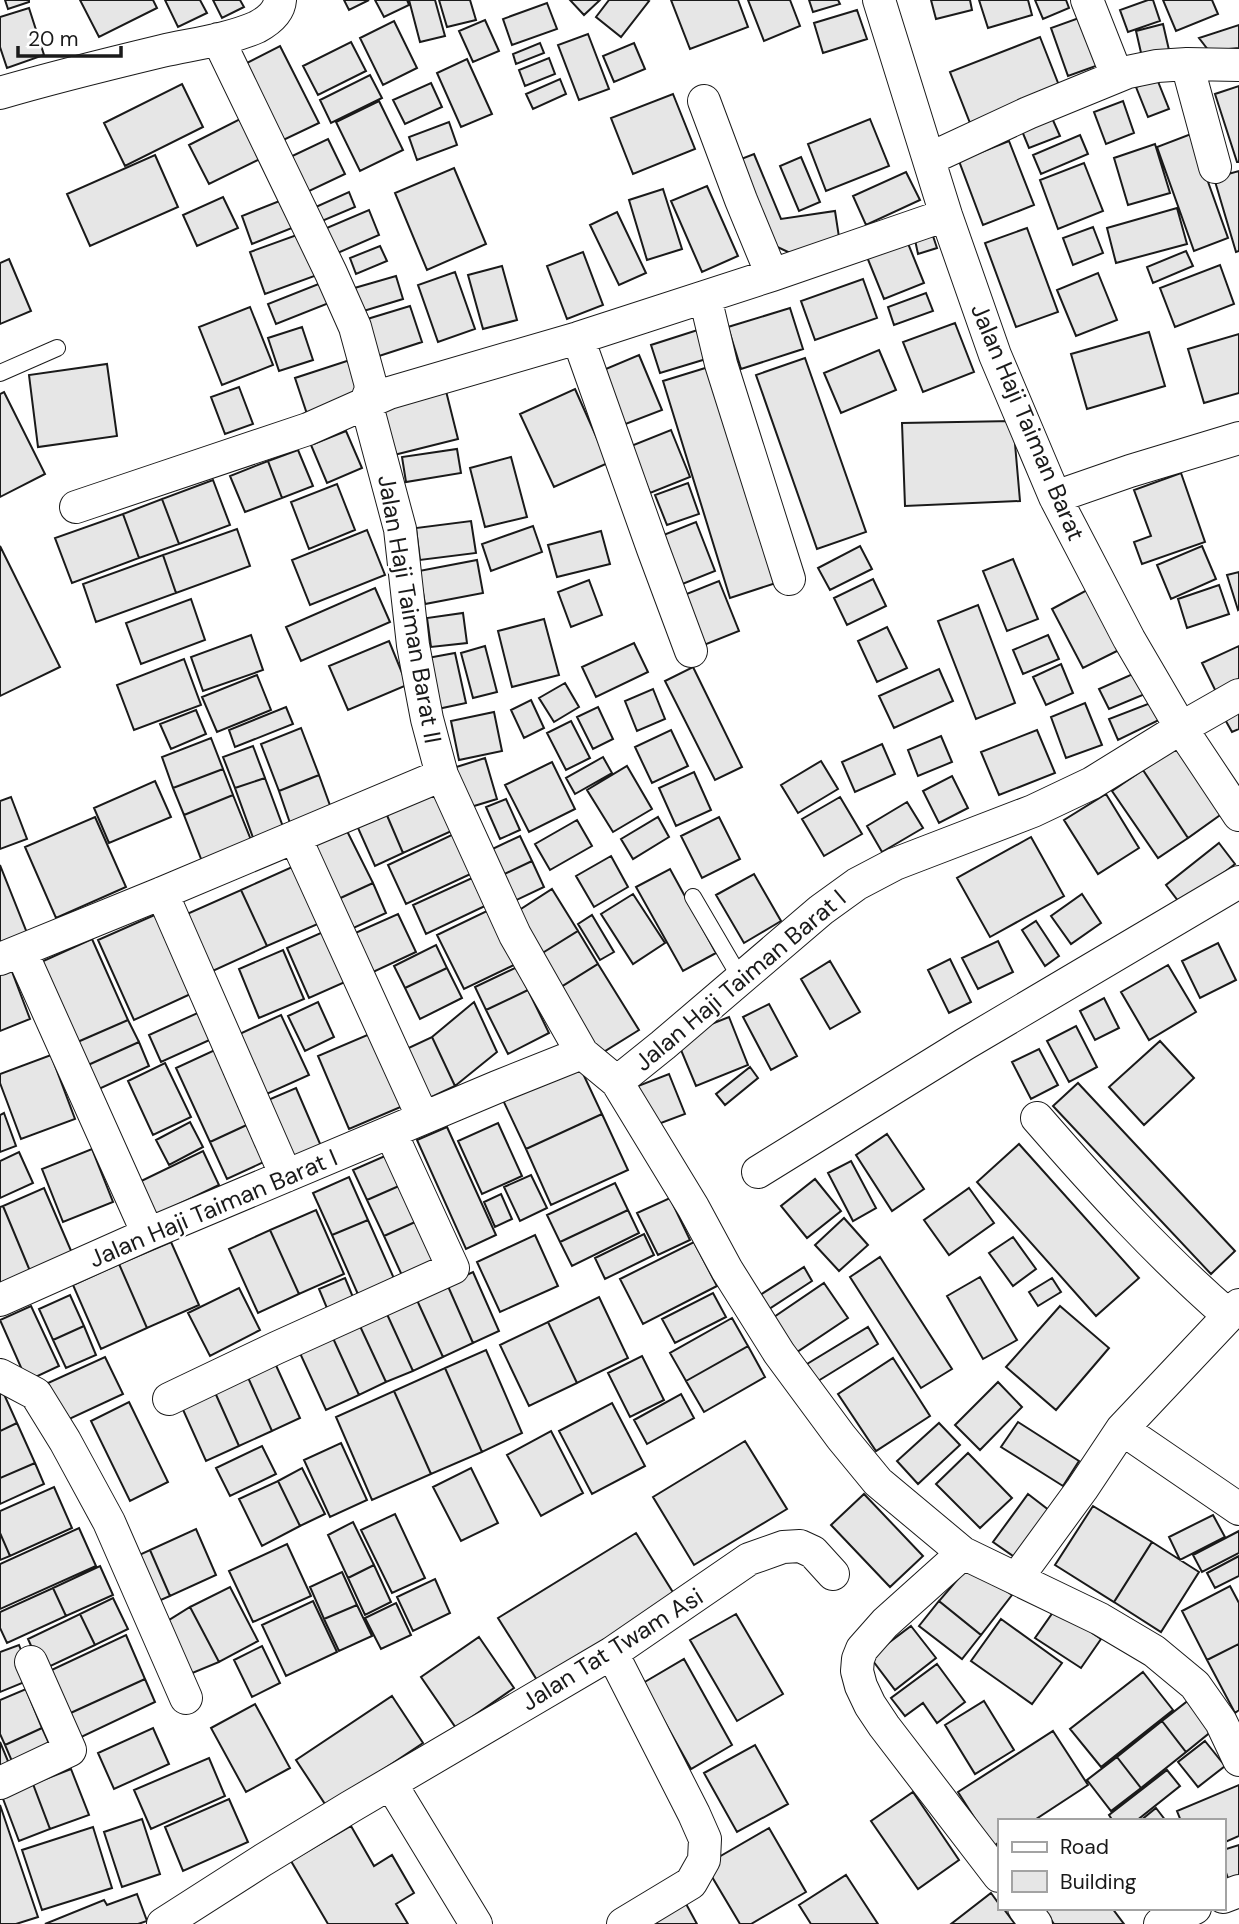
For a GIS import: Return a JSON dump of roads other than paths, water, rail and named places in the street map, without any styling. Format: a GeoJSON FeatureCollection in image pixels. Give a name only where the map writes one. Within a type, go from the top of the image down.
{"type":"FeatureCollection","features":[{"type":"Feature","properties":{"kind":"street"},"geometry":{"type":"LineString","coordinates":[[0,93],[66,73],[218,39],[256,27],[273,17],[280,0]]}},
{"type":"Feature","properties":{"kind":"street","name":"Jalan Haji Taiman Barat"},"geometry":{"type":"LineString","coordinates":[[879,0],[946,215],[995,355],[1055,497],[1129,639],[1181,727],[1239,815]]}},
{"type":"Feature","properties":{"kind":"street"},"geometry":{"type":"LineString","coordinates":[[1087,0],[1116,76]]}},
{"type":"Feature","properties":{"kind":"street","name":"Jalan Haji Taiman Barat II"},"geometry":{"type":"LineString","coordinates":[[218,39],[316,240],[355,327],[370,382],[371,389],[366,402],[400,528],[413,645],[427,719],[442,775],[515,935],[582,1053],[617,1082],[693,1207],[727,1270],[787,1363],[878,1482],[963,1553],[1100,1619],[1154,1651],[1230,1718],[1239,1760]]}},
{"type":"Feature","properties":{"kind":"street"},"geometry":{"type":"LineString","coordinates":[[929,159],[1028,113],[1128,72],[1187,64],[1239,65]]}},
{"type":"Feature","properties":{"kind":"street"},"geometry":{"type":"LineString","coordinates":[[1187,64],[1215,167]]}},
{"type":"Feature","properties":{"kind":"street"},"geometry":{"type":"LineString","coordinates":[[704,101],[772,275]]}},
{"type":"Feature","properties":{"kind":"street"},"geometry":{"type":"LineString","coordinates":[[76,507],[308,429],[389,393],[578,338],[946,215]]}},
{"type":"Feature","properties":{"kind":"street"},"geometry":{"type":"LineString","coordinates":[[705,297],[720,364],[789,579]]}},
{"type":"Feature","properties":{"kind":"street"},"geometry":{"type":"LineString","coordinates":[[578,338],[691,651]]}},
{"type":"Feature","properties":{"kind":"street"},"geometry":{"type":"LineString","coordinates":[[1055,497],[1239,438]]}},
{"type":"Feature","properties":{"kind":"street","name":"Jalan Haji Taiman Barat I"},"geometry":{"type":"LineString","coordinates":[[617,1082],[821,910],[857,884],[895,864],[1033,811],[1092,783],[1181,727],[1239,695]]}},
{"type":"Feature","properties":{"kind":"street"},"geometry":{"type":"LineString","coordinates":[[148,1234],[11,955],[442,775]]}},
{"type":"Feature","properties":{"kind":"street"},"geometry":{"type":"LineString","coordinates":[[295,837],[423,1118]]}},
{"type":"Feature","properties":{"kind":"street"},"geometry":{"type":"LineString","coordinates":[[758,1172],[965,1044],[1239,882]]}},
{"type":"Feature","properties":{"kind":"street"},"geometry":{"type":"LineString","coordinates":[[162,893],[286,1176]]}},
{"type":"Feature","properties":{"kind":"street","name":"Jalan Haji Taiman Barat I"},"geometry":{"type":"LineString","coordinates":[[0,1300],[148,1234],[582,1053]]}},
{"type":"Feature","properties":{"kind":"street"},"geometry":{"type":"LineString","coordinates":[[1017,1578],[1122,1429],[1233,1310],[1185,1278],[1096,1185],[1037,1118]]}},
{"type":"Feature","properties":{"kind":"street"},"geometry":{"type":"LineString","coordinates":[[169,1399],[453,1268],[391,1133]]}},
{"type":"Feature","properties":{"kind":"street"},"geometry":{"type":"LineString","coordinates":[[0,1375],[36,1394],[65,1441],[109,1522],[186,1698]]}},
{"type":"Feature","properties":{"kind":"street"},"geometry":{"type":"LineString","coordinates":[[1122,1429],[1239,1508]]}},
{"type":"Feature","properties":{"kind":"street","name":"Jalan Tat Twam Asi"},"geometry":{"type":"LineString","coordinates":[[163,1924],[350,1807],[612,1653],[749,1559],[783,1547],[800,1546],[813,1552],[833,1574]]}},
{"type":"Feature","properties":{"kind":"street"},"geometry":{"type":"LineString","coordinates":[[963,1553],[885,1623],[862,1649],[857,1671],[865,1696],[884,1726],[998,1875]]}},
{"type":"Feature","properties":{"kind":"street"},"geometry":{"type":"LineString","coordinates":[[612,1653],[705,1839],[704,1860],[691,1883],[623,1924]]}},
{"type":"Feature","properties":{"kind":"street"},"geometry":{"type":"LineString","coordinates":[[0,1783],[71,1750],[31,1662]]}},
{"type":"Feature","properties":{"kind":"street"},"geometry":{"type":"LineString","coordinates":[[391,1784],[476,1924]]}},
{"type":"Feature","properties":{"kind":"street"},"geometry":{"type":"LineString","coordinates":[[1160,1924],[1191,1914]]}},
{"type":"Feature","properties":{"kind":"lane"},"geometry":{"type":"LineString","coordinates":[[0,373],[57,348]]}},
{"type":"Feature","properties":{"kind":"lane"},"geometry":{"type":"LineString","coordinates":[[693,897],[741,979]]}}]}
